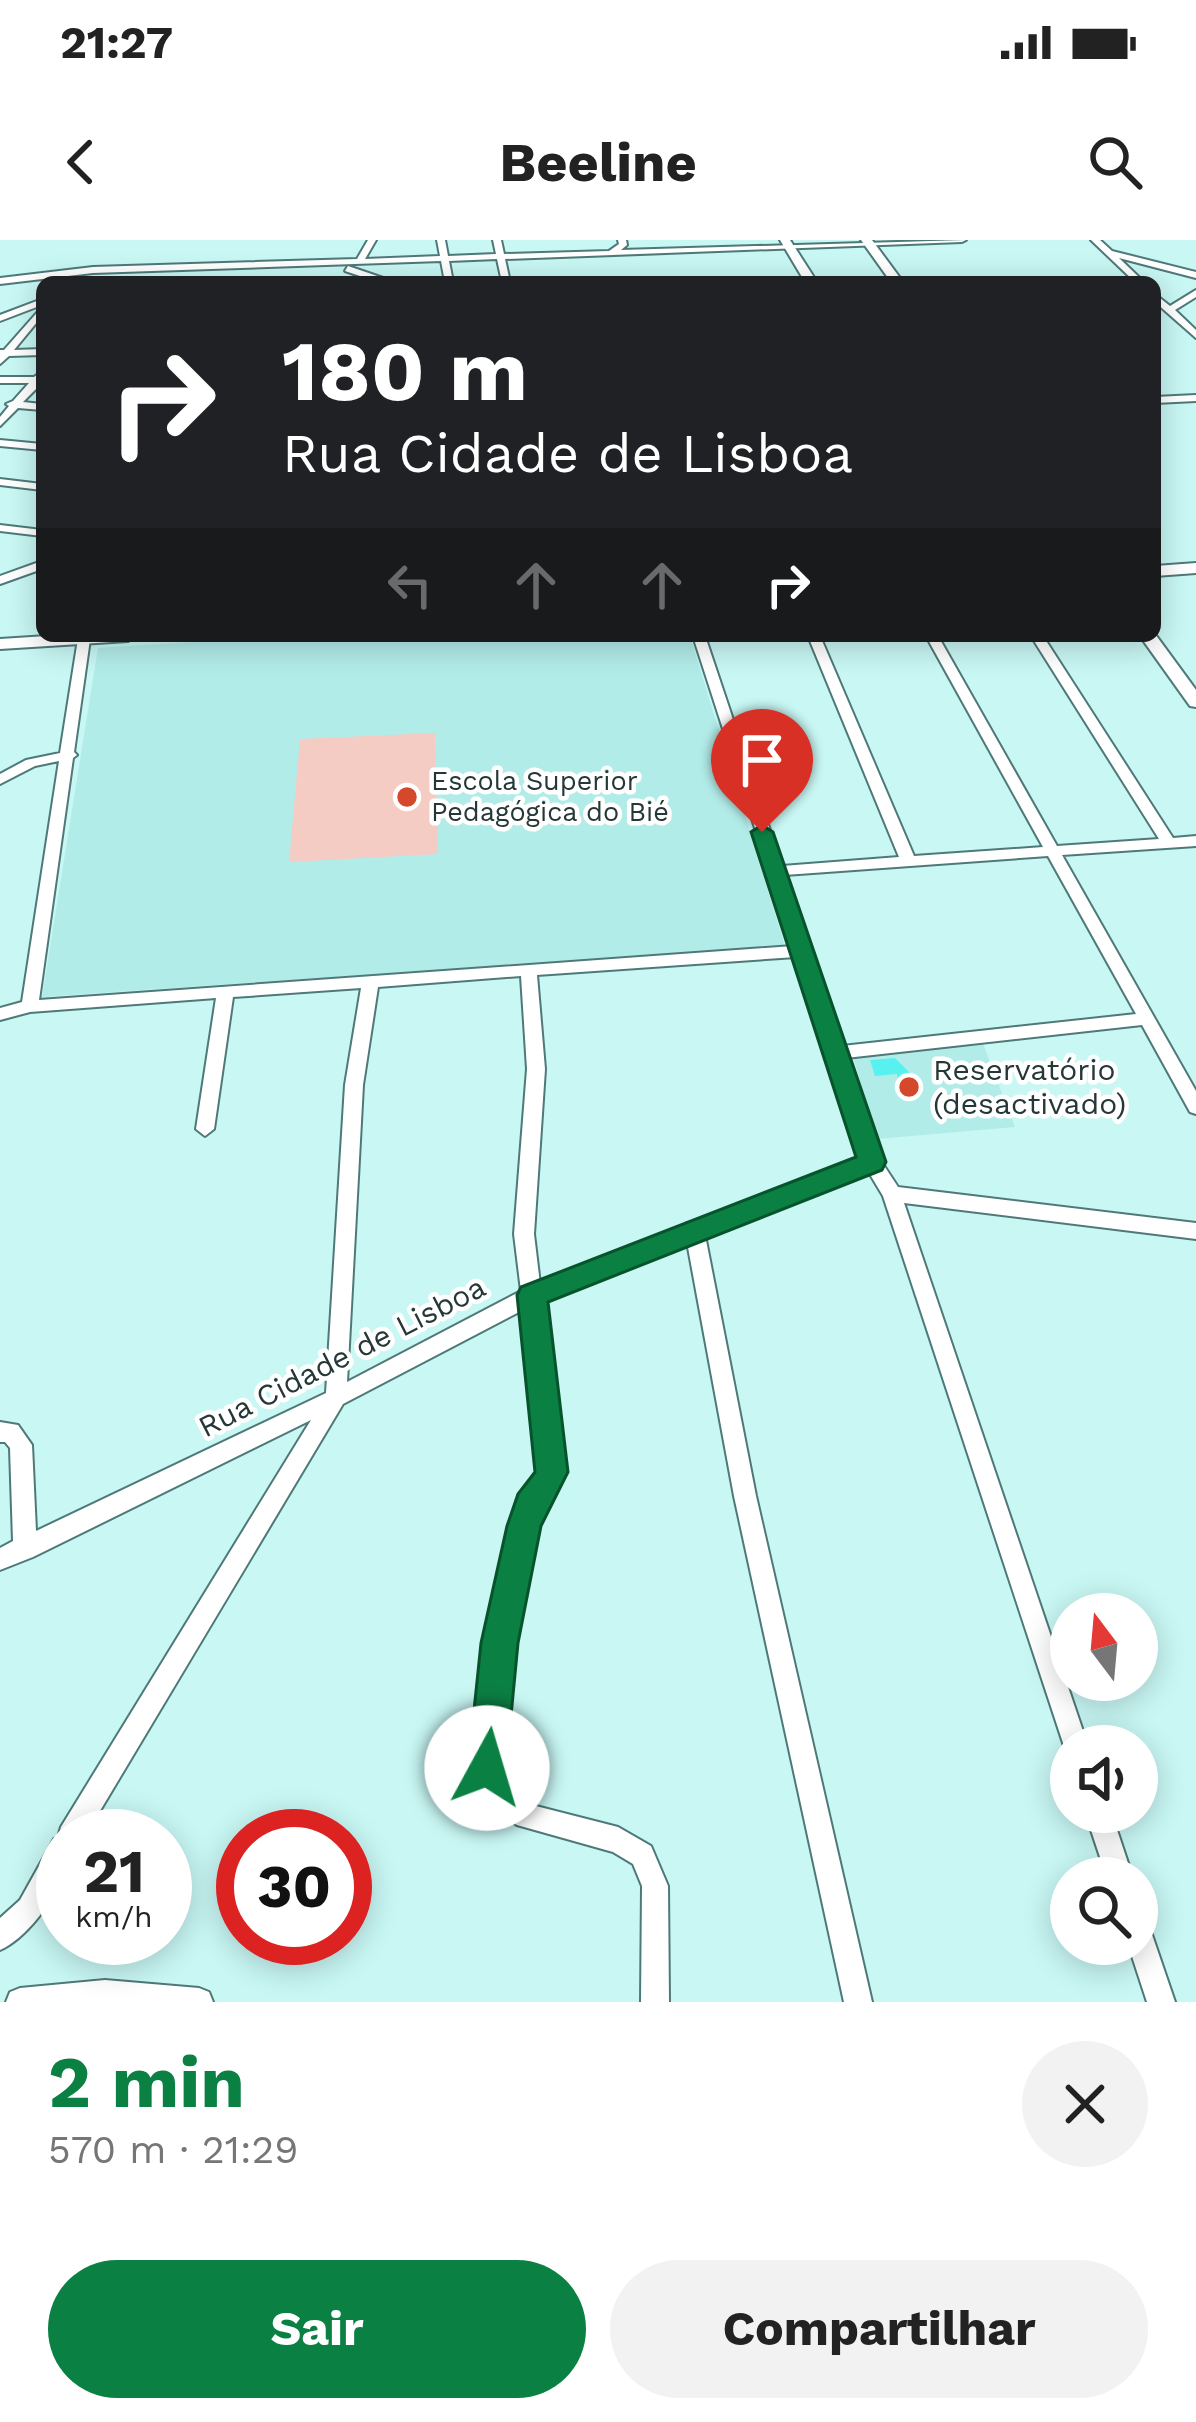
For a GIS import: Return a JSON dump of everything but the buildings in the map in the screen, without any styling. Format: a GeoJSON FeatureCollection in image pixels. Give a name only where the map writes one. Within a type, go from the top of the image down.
{"type":"FeatureCollection","features":[{"type":"Feature","properties":{"kind":"street"},"geometry":{"type":"LineString","coordinates":[[359,262],[372,240]]}},
{"type":"Feature","properties":{"kind":"street"},"geometry":{"type":"LineString","coordinates":[[441,240],[447,276]]}},
{"type":"Feature","properties":{"kind":"street"},"geometry":{"type":"LineString","coordinates":[[497,240],[505,276]]}},
{"type":"Feature","properties":{"kind":"street"},"geometry":{"type":"LineString","coordinates":[[611,253],[623,245],[622,240]]}},
{"type":"Feature","properties":{"kind":"street"},"geometry":{"type":"LineString","coordinates":[[65,276],[962,240]]}},
{"type":"Feature","properties":{"kind":"street"},"geometry":{"type":"LineString","coordinates":[[1094,240],[1133,276]]}},
{"type":"Feature","properties":{"kind":"street"},"geometry":{"type":"LineString","coordinates":[[868,242],[893,276]]}},
{"type":"Feature","properties":{"kind":"street"},"geometry":{"type":"LineString","coordinates":[[787,244],[807,276]]}},
{"type":"Feature","properties":{"kind":"street"},"geometry":{"type":"LineString","coordinates":[[1108,253],[1196,275]]}},
{"type":"Feature","properties":{"kind":"street"},"geometry":{"type":"LineString","coordinates":[[333,262],[370,276]]}},
{"type":"Feature","properties":{"kind":"street"},"geometry":{"type":"LineString","coordinates":[[220,276],[226,268]]}},
{"type":"Feature","properties":{"kind":"street"},"geometry":{"type":"LineString","coordinates":[[171,276],[172,269]]}},
{"type":"Feature","properties":{"kind":"street"},"geometry":{"type":"LineString","coordinates":[[117,276],[142,270]]}},
{"type":"Feature","properties":{"kind":"street"},"geometry":{"type":"LineString","coordinates":[[0,281],[36,278]]}},
{"type":"Feature","properties":{"kind":"street"},"geometry":{"type":"LineString","coordinates":[[1168,310],[1196,293]]}},
{"type":"Feature","properties":{"kind":"street"},"geometry":{"type":"LineString","coordinates":[[1161,303],[1196,335]]}},
{"type":"Feature","properties":{"kind":"street"},"geometry":{"type":"LineString","coordinates":[[0,318],[36,306]]}},
{"type":"Feature","properties":{"kind":"street"},"geometry":{"type":"LineString","coordinates":[[2,356],[36,315]]}},
{"type":"Feature","properties":{"kind":"street"},"geometry":{"type":"LineString","coordinates":[[0,329],[36,328]]}},
{"type":"Feature","properties":{"kind":"street"},"geometry":{"type":"LineString","coordinates":[[2,356],[36,353]]}},
{"type":"Feature","properties":{"kind":"street"},"geometry":{"type":"LineString","coordinates":[[0,380],[36,378]]}},
{"type":"Feature","properties":{"kind":"street"},"geometry":{"type":"LineString","coordinates":[[0,423],[36,382]]}},
{"type":"Feature","properties":{"kind":"street"},"geometry":{"type":"LineString","coordinates":[[1161,400],[1196,398]]}},
{"type":"Feature","properties":{"kind":"street"},"geometry":{"type":"LineString","coordinates":[[0,403],[36,407]]}},
{"type":"Feature","properties":{"kind":"street"},"geometry":{"type":"LineString","coordinates":[[0,443],[36,446]]}},
{"type":"Feature","properties":{"kind":"street"},"geometry":{"type":"LineString","coordinates":[[0,482],[36,486]]}},
{"type":"Feature","properties":{"kind":"street"},"geometry":{"type":"LineString","coordinates":[[0,528],[36,532]]}},
{"type":"Feature","properties":{"kind":"street"},"geometry":{"type":"LineString","coordinates":[[0,580],[36,567]]}},
{"type":"Feature","properties":{"kind":"street"},"geometry":{"type":"LineString","coordinates":[[1161,571],[1196,568]]}},
{"type":"Feature","properties":{"kind":"street"},"geometry":{"type":"LineString","coordinates":[[0,644],[36,642]]}},
{"type":"Feature","properties":{"kind":"street"},"geometry":{"type":"LineString","coordinates":[[30,1006],[84,642]]}},
{"type":"Feature","properties":{"kind":"street"},"geometry":{"type":"LineString","coordinates":[[701,642],[832,1053],[872,1162],[892,1194],[1069,1725]]}},
{"type":"Feature","properties":{"kind":"street"},"geometry":{"type":"LineString","coordinates":[[817,642],[908,861]]}},
{"type":"Feature","properties":{"kind":"street"},"geometry":{"type":"LineString","coordinates":[[935,642],[1196,1107]]}},
{"type":"Feature","properties":{"kind":"street"},"geometry":{"type":"LineString","coordinates":[[1041,642],[1169,843]]}},
{"type":"Feature","properties":{"kind":"street"},"geometry":{"type":"LineString","coordinates":[[1152,642],[1196,702]]}},
{"type":"Feature","properties":{"kind":"street"},"geometry":{"type":"LineString","coordinates":[[0,780],[31,763],[70,755]]}},
{"type":"Feature","properties":{"kind":"street"},"geometry":{"type":"LineString","coordinates":[[775,871],[1196,841]]}},
{"type":"Feature","properties":{"kind":"street"},"geometry":{"type":"LineString","coordinates":[[0,1014],[30,1006],[800,951]]}},
{"type":"Feature","properties":{"kind":"street"},"geometry":{"type":"LineString","coordinates":[[529,972],[536,1069],[524,1234],[551,1472],[545,1492],[530,1505],[524,1526],[500,1643],[487,1768],[499,1797],[526,1816],[618,1840],[642,1855],[655,1886],[655,2002]]}},
{"type":"Feature","properties":{"kind":"street"},"geometry":{"type":"LineString","coordinates":[[86,1809],[336,1398],[354,1085],[370,984]]}},
{"type":"Feature","properties":{"kind":"street"},"geometry":{"type":"LineString","coordinates":[[206,1129],[225,995]]}},
{"type":"Feature","properties":{"kind":"street"},"geometry":{"type":"LineString","coordinates":[[832,1053],[1147,1019]]}},
{"type":"Feature","properties":{"kind":"street","name":"Rua Cidade de Lisboa"},"geometry":{"type":"LineString","coordinates":[[0,1559],[336,1398],[532,1295],[872,1162]]}},
{"type":"Feature","properties":{"kind":"street"},"geometry":{"type":"LineString","coordinates":[[892,1194],[1196,1231]]}},
{"type":"Feature","properties":{"kind":"street"},"geometry":{"type":"LineString","coordinates":[[694,1228],[745,1496],[858,2002]]}},
{"type":"Feature","properties":{"kind":"street"},"geometry":{"type":"LineString","coordinates":[[0,1432],[10,1432],[21,1445],[26,1549]]}},
{"type":"Feature","properties":{"kind":"street"},"geometry":{"type":"LineString","coordinates":[[0,1936],[36,1896]]}},
{"type":"Feature","properties":{"kind":"street"},"geometry":{"type":"LineString","coordinates":[[1149,1965],[1161,2002]]}},
{"type":"Feature","properties":{"kind":"street"},"geometry":{"type":"LineString","coordinates":[[20,2002],[105,1994],[200,2002]]}},
{"type":"Feature","properties":{"kind":"shaded area","name":"Escola Superior Pedagógica do Bié"},"geometry":{"type":"Polygon","coordinates":[[[192,642],[692,642],[785,946],[42,997],[98,648],[192,642]]]}},
{"type":"Feature","properties":{"kind":"shaded area"},"geometry":{"type":"Polygon","coordinates":[[[435,733],[438,854],[289,862],[300,739],[435,733]]]}},
{"type":"Feature","properties":{"kind":"shaded area"},"geometry":{"type":"Polygon","coordinates":[[[982,1041],[1015,1127],[877,1139],[853,1057],[982,1041]]]}},
{"type":"Feature","properties":{"kind":"place","name":"Escola Superior Pedagógica do Bié"},"geometry":{"type":"Point","coordinates":[407,797]}},
{"type":"Feature","properties":{"kind":"place","name":"Reservatório (desactivado)"},"geometry":{"type":"Point","coordinates":[909,1087]}},
{"type":"Feature","properties":{"kind":"route"},"geometry":{"type":"LineString","coordinates":[[487,1768],[500,1643],[524,1526],[530,1505],[545,1492],[551,1472],[532,1295],[872,1162],[762,832]]}}]}
